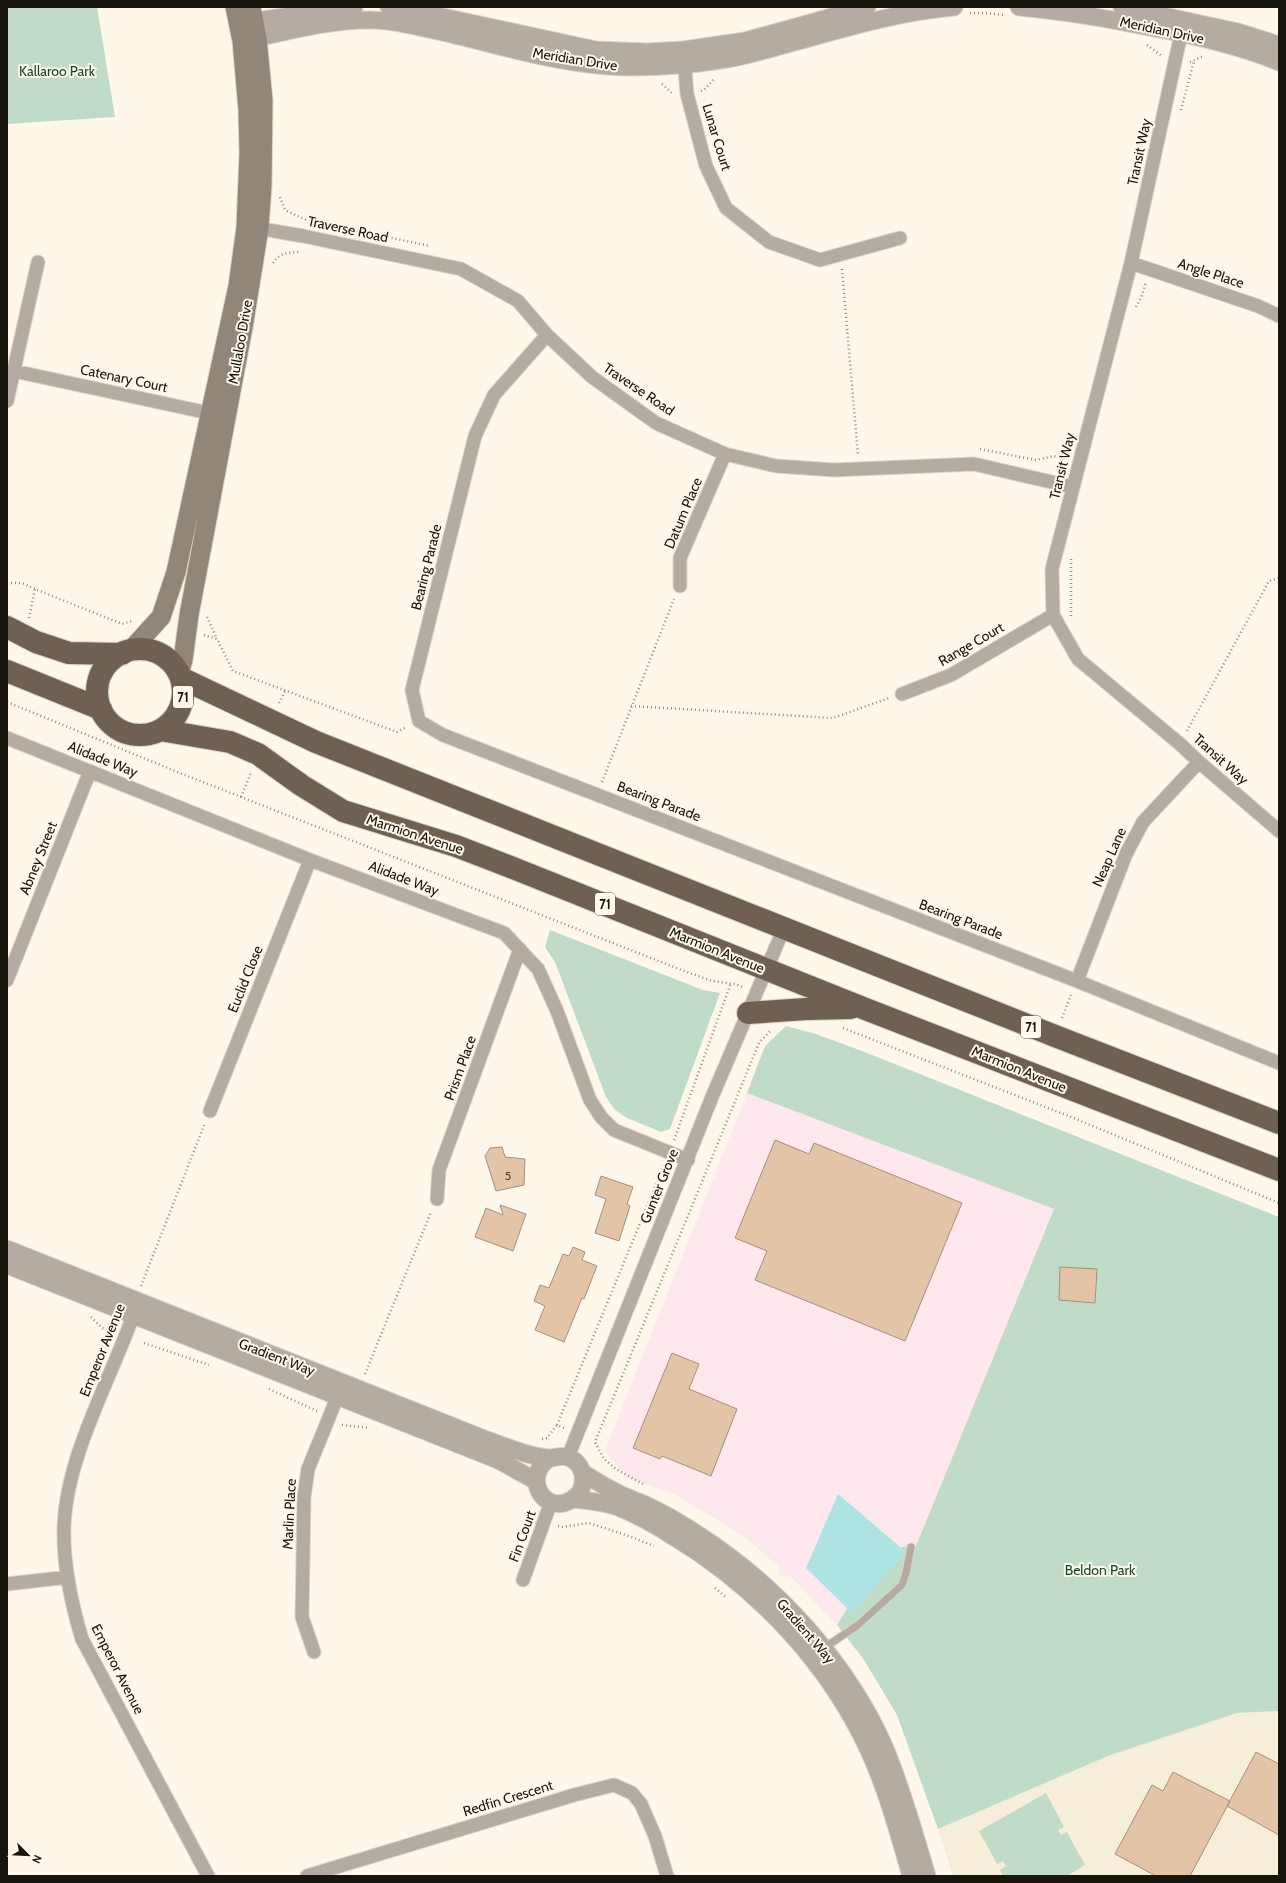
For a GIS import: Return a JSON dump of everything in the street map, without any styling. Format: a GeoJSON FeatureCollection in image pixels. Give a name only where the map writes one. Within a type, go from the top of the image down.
{"type":"FeatureCollection","features":[{"type":"Feature","properties":{"kind":"highway","name":"71"},"geometry":{"type":"LineString","coordinates":[[7,671],[101,709],[111,723],[126,733],[143,735],[160,730],[176,717],[183,698],[180,676],[173,664],[164,656],[154,651],[142,649],[126,652],[69,653],[16,632]]}},
{"type":"Feature","properties":{"kind":"highway"},"geometry":{"type":"LineString","coordinates":[[101,709],[98,693],[100,677],[113,659],[126,652]]}},
{"type":"Feature","properties":{"kind":"highway","name":"71"},"geometry":{"type":"LineString","coordinates":[[180,676],[316,742],[1279,1124]]}},
{"type":"Feature","properties":{"kind":"highway","name":"Marmion Avenue"},"geometry":{"type":"LineString","coordinates":[[160,730],[230,742],[258,754],[301,785],[343,811],[456,846],[863,1008],[1279,1170]]}},
{"type":"Feature","properties":{"kind":"highway"},"geometry":{"type":"LineString","coordinates":[[748,1013],[782,1010],[863,1008]]}},
{"type":"Feature","properties":{"kind":"main road","name":"Mullaloo Drive"},"geometry":{"type":"LineString","coordinates":[[180,676],[184,660],[218,415],[238,286],[252,227],[246,23]]}},
{"type":"Feature","properties":{"kind":"main road","name":"Mullaloo Drive"},"geometry":{"type":"LineString","coordinates":[[126,652],[161,617],[170,593],[218,415]]}},
{"type":"Feature","properties":{"kind":"street"},"geometry":{"type":"LineString","coordinates":[[246,23],[354,7]]}},
{"type":"Feature","properties":{"kind":"street","name":"Meridian Drive"},"geometry":{"type":"LineString","coordinates":[[389,7],[596,50],[648,52],[684,58],[742,56],[885,18],[918,11],[954,7]]}},
{"type":"Feature","properties":{"kind":"street","name":"Meridian Drive"},"geometry":{"type":"LineString","coordinates":[[684,58],[867,7]]}},
{"type":"Feature","properties":{"kind":"street","name":"Meridian Drive"},"geometry":{"type":"LineString","coordinates":[[1019,7],[1238,32],[1279,45]]}},
{"type":"Feature","properties":{"kind":"street","name":"Meridian Drive"},"geometry":{"type":"LineString","coordinates":[[1122,7],[1182,26],[1279,62]]}},
{"type":"Feature","properties":{"kind":"street","name":"Meridian Drive"},"geometry":{"type":"LineString","coordinates":[[246,23],[326,24],[372,20],[389,21],[449,19]]}},
{"type":"Feature","properties":{"kind":"street","name":"Transit Way"},"geometry":{"type":"LineString","coordinates":[[1182,26],[1131,263],[1052,569],[1053,615],[1078,659],[1180,744],[1279,831]]}},
{"type":"Feature","properties":{"kind":"street","name":"Lunar Court"},"geometry":{"type":"LineString","coordinates":[[684,58],[686,94],[706,166],[726,208],[769,242],[820,260],[900,238]]}},
{"type":"Feature","properties":{"kind":"street","name":"Traverse Road"},"geometry":{"type":"LineString","coordinates":[[252,227],[461,269],[518,301],[547,335],[592,377],[656,423],[726,454],[776,466],[834,470],[974,464],[1073,487]]}},
{"type":"Feature","properties":{"kind":"street"},"geometry":{"type":"LineString","coordinates":[[7,401],[38,262]]}},
{"type":"Feature","properties":{"kind":"street","name":"Angle Place"},"geometry":{"type":"LineString","coordinates":[[1131,263],[1258,306],[1279,316]]}},
{"type":"Feature","properties":{"kind":"street","name":"Bearing Parade"},"geometry":{"type":"LineString","coordinates":[[547,335],[494,395],[475,436],[412,690],[419,721],[443,735],[1077,981],[1279,1063]]}},
{"type":"Feature","properties":{"kind":"street","name":"Catenary Court"},"geometry":{"type":"LineString","coordinates":[[14,371],[218,415]]}},
{"type":"Feature","properties":{"kind":"street","name":"Datum Place"},"geometry":{"type":"LineString","coordinates":[[680,586],[680,558],[726,454]]}},
{"type":"Feature","properties":{"kind":"street","name":"Range Court"},"geometry":{"type":"LineString","coordinates":[[902,694],[951,675],[1053,615]]}},
{"type":"Feature","properties":{"kind":"street","name":"Alidade Way"},"geometry":{"type":"LineString","coordinates":[[7,738],[310,860],[504,933],[538,969],[557,1010],[590,1100],[601,1117],[614,1130],[688,1160]]}},
{"type":"Feature","properties":{"kind":"street","name":"Neap Lane"},"geometry":{"type":"LineString","coordinates":[[1077,981],[1126,854],[1143,822],[1199,762]]}},
{"type":"Feature","properties":{"kind":"street","name":"Abney Street"},"geometry":{"type":"LineString","coordinates":[[7,980],[90,771]]}},
{"type":"Feature","properties":{"kind":"street","name":"Euclid Close"},"geometry":{"type":"LineString","coordinates":[[210,1111],[310,860]]}},
{"type":"Feature","properties":{"kind":"street","name":"Gunter Grove"},"geometry":{"type":"LineString","coordinates":[[568,1457],[756,993],[784,928]]}},
{"type":"Feature","properties":{"kind":"street","name":"Prism Place"},"geometry":{"type":"LineString","coordinates":[[437,1199],[439,1170],[520,949]]}},
{"type":"Feature","properties":{"kind":"street","name":"Gradient Way"},"geometry":{"type":"LineString","coordinates":[[7,1249],[138,1302],[341,1390],[498,1460],[536,1481]]}},
{"type":"Feature","properties":{"kind":"street","name":"Gradient Way"},"geometry":{"type":"LineString","coordinates":[[7,1265],[138,1302]]}},
{"type":"Feature","properties":{"kind":"street","name":"Emperor Avenue"},"geometry":{"type":"LineString","coordinates":[[138,1302],[83,1443],[72,1477],[66,1505],[64,1529],[68,1577],[75,1615],[82,1639],[208,1876]]}},
{"type":"Feature","properties":{"kind":"street","name":"Gradient Way"},"geometry":{"type":"LineString","coordinates":[[341,1390],[525,1454],[550,1458]]}},
{"type":"Feature","properties":{"kind":"street","name":"Marlin Place"},"geometry":{"type":"LineString","coordinates":[[314,1652],[302,1617],[304,1497],[308,1469],[341,1390]]}},
{"type":"Feature","properties":{"kind":"street"},"geometry":{"type":"LineString","coordinates":[[557,1456],[568,1457],[577,1463],[583,1473],[582,1487],[574,1499],[561,1504],[551,1502],[540,1494],[536,1481],[540,1466],[550,1458],[557,1456]]}},
{"type":"Feature","properties":{"kind":"street","name":"Gradient Way"},"geometry":{"type":"LineString","coordinates":[[583,1473],[612,1491],[675,1520],[744,1567],[794,1615],[824,1649],[861,1703],[886,1752],[927,1876]]}},
{"type":"Feature","properties":{"kind":"street","name":"Gradient Way"},"geometry":{"type":"LineString","coordinates":[[574,1499],[604,1503],[618,1507],[659,1528],[693,1548],[736,1579],[762,1602],[790,1632],[828,1681],[854,1723],[869,1752],[889,1803],[911,1876]]}},
{"type":"Feature","properties":{"kind":"street","name":"Fin Court"},"geometry":{"type":"LineString","coordinates":[[523,1580],[551,1502]]}},
{"type":"Feature","properties":{"kind":"street"},"geometry":{"type":"LineString","coordinates":[[7,1584],[68,1577]]}},
{"type":"Feature","properties":{"kind":"street","name":"Redfin Crescent"},"geometry":{"type":"LineString","coordinates":[[307,1876],[574,1795],[614,1785],[632,1793],[641,1804],[655,1836],[667,1876]]}},
{"type":"Feature","properties":{"kind":"lane"},"geometry":{"type":"LineString","coordinates":[[824,1649],[858,1624],[902,1585],[911,1547]]}},
{"type":"Feature","properties":{"kind":"path"},"geometry":{"type":"LineString","coordinates":[[1180,114],[1194,60]]}},
{"type":"Feature","properties":{"kind":"path"},"geometry":{"type":"LineString","coordinates":[[306,220],[313,221]]}},
{"type":"Feature","properties":{"kind":"path"},"geometry":{"type":"LineString","coordinates":[[321,223],[422,243],[435,248]]}},
{"type":"Feature","properties":{"kind":"path"},"geometry":{"type":"LineString","coordinates":[[841,255],[859,469]]}},
{"type":"Feature","properties":{"kind":"path"},"geometry":{"type":"LineString","coordinates":[[1135,309],[1141,298],[1149,269]]}},
{"type":"Feature","properties":{"kind":"path"},"geometry":{"type":"LineString","coordinates":[[979,449],[986,449],[1036,460],[1054,456],[1079,465]]}},
{"type":"Feature","properties":{"kind":"path"},"geometry":{"type":"LineString","coordinates":[[850,454],[865,454]]}},
{"type":"Feature","properties":{"kind":"path"},"geometry":{"type":"LineString","coordinates":[[1071,556],[1071,617]]}},
{"type":"Feature","properties":{"kind":"path"},"geometry":{"type":"LineString","coordinates":[[1180,744],[1269,581],[1279,578]]}},
{"type":"Feature","properties":{"kind":"path"},"geometry":{"type":"LineString","coordinates":[[7,583],[22,583],[122,624],[134,621]]}},
{"type":"Feature","properties":{"kind":"path"},"geometry":{"type":"LineString","coordinates":[[597,794],[680,586]]}},
{"type":"Feature","properties":{"kind":"path"},"geometry":{"type":"LineString","coordinates":[[16,632],[35,589]]}},
{"type":"Feature","properties":{"kind":"path"},"geometry":{"type":"LineString","coordinates":[[188,628],[217,639],[233,671],[397,732],[419,721]]}},
{"type":"Feature","properties":{"kind":"path"},"geometry":{"type":"LineString","coordinates":[[631,706],[833,718],[902,694]]}},
{"type":"Feature","properties":{"kind":"path"},"geometry":{"type":"LineString","coordinates":[[7,702],[180,773],[679,969],[712,980],[731,983],[756,993]]}},
{"type":"Feature","properties":{"kind":"path"},"geometry":{"type":"LineString","coordinates":[[557,1425],[670,1152],[731,983]]}},
{"type":"Feature","properties":{"kind":"path"},"geometry":{"type":"LineString","coordinates":[[644,1485],[616,1469],[604,1459],[596,1442],[759,1043],[784,1016],[782,1010]]}},
{"type":"Feature","properties":{"kind":"path"},"geometry":{"type":"LineString","coordinates":[[839,1027],[1071,1118],[1279,1203]]}},
{"type":"Feature","properties":{"kind":"path"},"geometry":{"type":"LineString","coordinates":[[138,1302],[210,1111]]}},
{"type":"Feature","properties":{"kind":"path"},"geometry":{"type":"LineString","coordinates":[[365,1374],[437,1199]]}},
{"type":"Feature","properties":{"kind":"path"},"geometry":{"type":"LineString","coordinates":[[144,1343],[215,1367]]}},
{"type":"Feature","properties":{"kind":"path"},"geometry":{"type":"LineString","coordinates":[[266,1388],[313,1408],[328,1419],[340,1424],[369,1428],[376,1431]]}},
{"type":"Feature","properties":{"kind":"path"},"geometry":{"type":"LineString","coordinates":[[545,1520],[562,1528],[588,1523],[626,1534],[660,1549]]}},
{"type":"Feature","properties":{"kind":"path"},"geometry":{"type":"LineString","coordinates":[[712,1586],[729,1600]]}},
{"type":"Feature","properties":{"kind":"shaded area"},"geometry":{"type":"Polygon","coordinates":[[[747,1093],[1054,1209],[916,1547],[837,1625],[791,1577],[778,1575],[780,1568],[745,1537],[676,1495],[627,1478],[605,1451],[747,1093]]]}},
{"type":"Feature","properties":{"kind":"shaded area"},"geometry":{"type":"Polygon","coordinates":[[[1279,1711],[1279,1876],[953,1876],[938,1829],[1108,1756],[1237,1713],[1279,1711]]]}},
{"type":"Feature","properties":{"kind":"green space","name":"Kallaroo Park"},"geometry":{"type":"Polygon","coordinates":[[[7,7],[97,7],[115,117],[7,124],[7,7]]]}},
{"type":"Feature","properties":{"kind":"green space"},"geometry":{"type":"Polygon","coordinates":[[[550,930],[703,990],[720,993],[670,1129],[661,1132],[627,1118],[615,1110],[606,1097],[555,962],[545,947],[550,930]]]}},
{"type":"Feature","properties":{"kind":"green space","name":"Beldon Park"},"geometry":{"type":"Polygon","coordinates":[[[786,1026],[816,1034],[862,1051],[1279,1217],[1279,1711],[1237,1713],[1108,1756],[938,1829],[897,1715],[864,1660],[837,1625],[857,1592],[902,1547],[916,1546],[1054,1209],[747,1093],[765,1046],[786,1026]]]}},
{"type":"Feature","properties":{"kind":"green space"},"geometry":{"type":"Polygon","coordinates":[[[1046,1793],[1064,1827],[1058,1830],[1061,1835],[1067,1832],[1085,1865],[1067,1876],[1003,1876],[1000,1870],[1006,1866],[1003,1861],[997,1864],[979,1831],[1046,1793]]]}},
{"type":"Feature","properties":{"kind":"water"},"geometry":{"type":"Polygon","coordinates":[[[838,1494],[906,1552],[852,1613],[806,1568],[838,1494]]]}},
{"type":"Feature","properties":{"kind":"building"},"geometry":{"type":"Polygon","coordinates":[[[775,1140],[809,1154],[814,1143],[962,1203],[905,1341],[755,1280],[767,1251],[735,1238],[775,1140]]]}},
{"type":"Feature","properties":{"kind":"building"},"geometry":{"type":"Polygon","coordinates":[[[502,1147],[505,1157],[525,1159],[524,1185],[496,1191],[485,1156],[490,1148],[502,1147]]]}},
{"type":"Feature","properties":{"kind":"building"},"geometry":{"type":"Polygon","coordinates":[[[601,1176],[633,1187],[627,1204],[630,1206],[619,1241],[595,1233],[606,1199],[595,1195],[601,1176]]]}},
{"type":"Feature","properties":{"kind":"building"},"geometry":{"type":"Polygon","coordinates":[[[500,1205],[526,1214],[513,1251],[475,1237],[486,1208],[503,1215],[500,1205]]]}},
{"type":"Feature","properties":{"kind":"building"},"geometry":{"type":"Polygon","coordinates":[[[573,1247],[585,1252],[582,1260],[597,1266],[584,1299],[582,1298],[564,1342],[535,1330],[545,1306],[534,1301],[540,1285],[549,1288],[563,1254],[569,1256],[573,1247]]]}},
{"type":"Feature","properties":{"kind":"building"},"geometry":{"type":"Polygon","coordinates":[[[1060,1267],[1097,1269],[1095,1303],[1059,1300],[1060,1267]]]}},
{"type":"Feature","properties":{"kind":"building"},"geometry":{"type":"Polygon","coordinates":[[[672,1353],[699,1364],[689,1389],[737,1409],[711,1476],[662,1456],[660,1459],[633,1448],[672,1353]]]}},
{"type":"Feature","properties":{"kind":"building"},"geometry":{"type":"Polygon","coordinates":[[[1256,1752],[1279,1764],[1279,1835],[1227,1806],[1256,1752]]]}},
{"type":"Feature","properties":{"kind":"building"},"geometry":{"type":"Polygon","coordinates":[[[1173,1772],[1230,1801],[1190,1876],[1156,1876],[1115,1854],[1152,1785],[1163,1791],[1173,1772]]]}}]}
